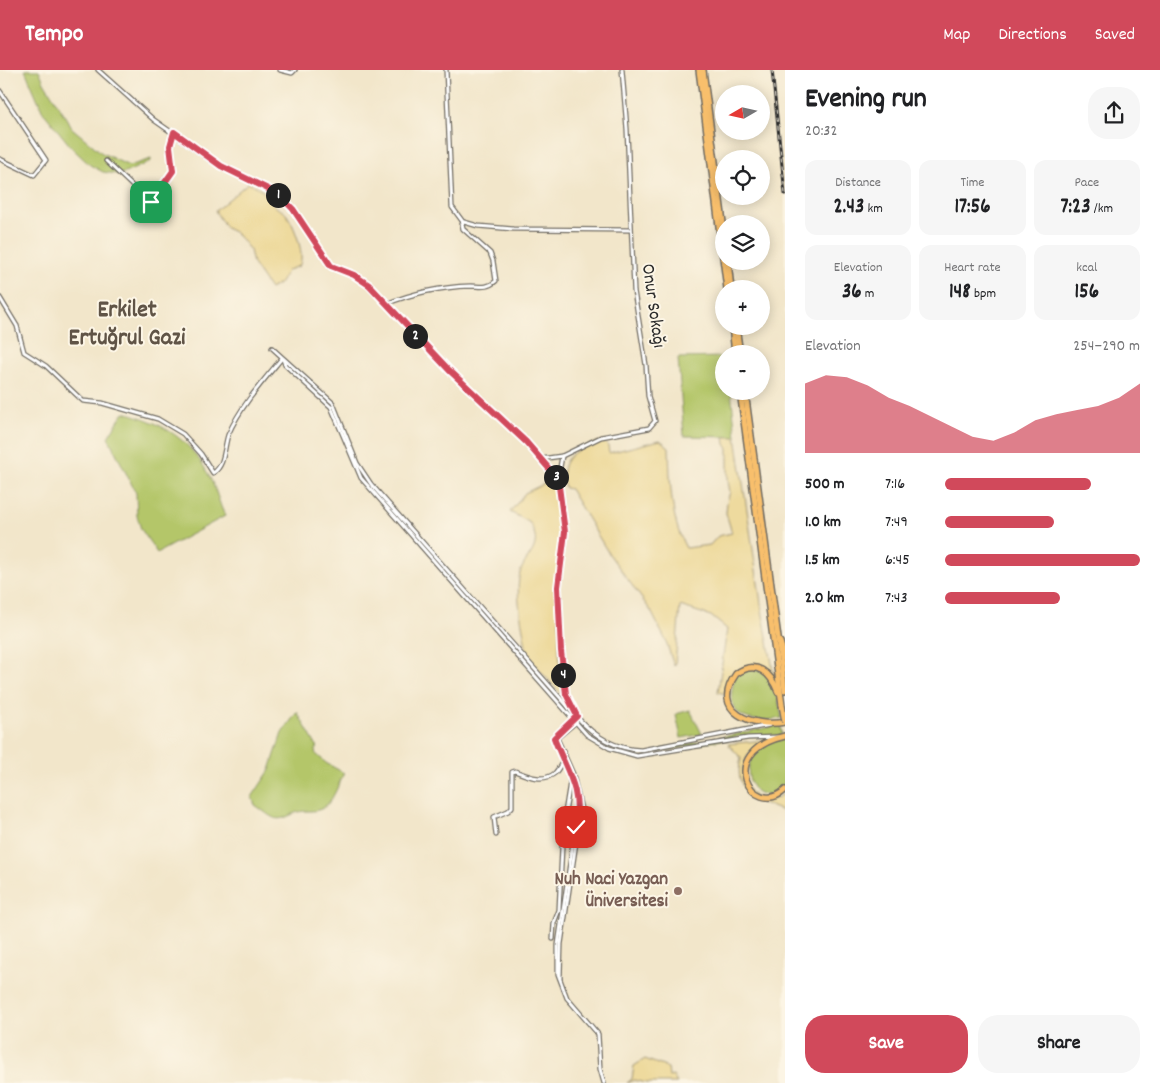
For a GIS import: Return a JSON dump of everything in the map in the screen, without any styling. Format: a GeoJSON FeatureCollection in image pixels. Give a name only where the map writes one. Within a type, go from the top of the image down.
{"type":"FeatureCollection","features":[{"type":"Feature","properties":{"kind":"highway"},"geometry":{"type":"LineString","coordinates":[[699,70],[726,280]]}},
{"type":"Feature","properties":{"kind":"highway"},"geometry":{"type":"LineString","coordinates":[[703,70],[722,215]]}},
{"type":"Feature","properties":{"kind":"highway"},"geometry":{"type":"LineString","coordinates":[[741,400],[785,722],[753,723],[738,715],[730,703],[731,682],[736,674],[745,668],[761,669],[774,680],[782,705]]}},
{"type":"Feature","properties":{"kind":"highway"},"geometry":{"type":"LineString","coordinates":[[746,400],[785,690]]}},
{"type":"Feature","properties":{"kind":"highway"},"geometry":{"type":"LineString","coordinates":[[772,598],[785,658]]}},
{"type":"Feature","properties":{"kind":"highway"},"geometry":{"type":"LineString","coordinates":[[784,736],[765,742],[753,750],[746,761],[746,774],[750,786],[758,795],[770,798],[785,790]]}},
{"type":"Feature","properties":{"kind":"street"},"geometry":{"type":"LineString","coordinates":[[98,70],[154,120],[221,166],[278,194],[293,209],[331,266],[364,282],[449,370],[526,442],[558,479]]}},
{"type":"Feature","properties":{"kind":"street"},"geometry":{"type":"LineString","coordinates":[[280,70],[292,73],[295,70]]}},
{"type":"Feature","properties":{"kind":"street"},"geometry":{"type":"LineString","coordinates":[[386,304],[423,292],[457,287],[486,287],[496,281],[494,261],[490,253],[463,229],[463,222],[452,207],[446,70]]}},
{"type":"Feature","properties":{"kind":"street","name":"Onur Sokağı"},"geometry":{"type":"LineString","coordinates":[[540,459],[562,456],[595,439],[649,428],[655,422],[648,396],[646,365],[636,313],[630,230],[627,129],[622,70]]}},
{"type":"Feature","properties":{"kind":"street"},"geometry":{"type":"LineString","coordinates":[[0,91],[46,160],[37,173],[33,175],[0,159]]}},
{"type":"Feature","properties":{"kind":"street"},"geometry":{"type":"LineString","coordinates":[[106,162],[151,202],[173,171],[170,146],[174,132]]}},
{"type":"Feature","properties":{"kind":"street"},"geometry":{"type":"LineString","coordinates":[[463,222],[513,229],[630,230]]}},
{"type":"Feature","properties":{"kind":"street"},"geometry":{"type":"LineString","coordinates":[[0,298],[17,326],[24,352],[46,366],[83,401],[102,403],[158,419],[183,434],[201,454],[212,473],[220,466],[226,440],[236,420],[282,358]]}},
{"type":"Feature","properties":{"kind":"street"},"geometry":{"type":"LineString","coordinates":[[272,348],[333,403],[340,416],[357,463],[371,484],[591,730],[608,741],[640,750],[778,723]]}},
{"type":"Feature","properties":{"kind":"street"},"geometry":{"type":"LineString","coordinates":[[282,358],[285,365],[331,407],[350,456],[361,478],[587,735],[606,747],[637,756],[748,738],[784,736]]}},
{"type":"Feature","properties":{"kind":"street"},"geometry":{"type":"LineString","coordinates":[[562,456],[558,479],[565,532],[558,587],[561,651],[566,694],[577,716]]}},
{"type":"Feature","properties":{"kind":"street"},"geometry":{"type":"LineString","coordinates":[[560,978],[561,944],[581,806],[571,768],[557,738],[574,722],[577,716]]}},
{"type":"Feature","properties":{"kind":"street"},"geometry":{"type":"LineString","coordinates":[[574,722],[554,737],[571,776],[578,812],[558,945],[560,978],[567,998],[598,1034],[600,1069],[604,1083]]}},
{"type":"Feature","properties":{"kind":"street"},"geometry":{"type":"LineString","coordinates":[[496,835],[494,817],[508,812],[512,806],[512,772],[515,771],[537,778],[545,777],[554,773],[565,759]]}},
{"type":"Feature","properties":{"kind":"street"},"geometry":{"type":"LineString","coordinates":[[554,939],[553,925],[559,910],[564,816],[571,776]]}},
{"type":"Feature","properties":{"kind":"green space"},"geometry":{"type":"Polygon","coordinates":[[[25,70],[39,70],[44,82],[72,128],[102,153],[129,166],[151,159],[151,161],[125,173],[116,174],[103,172],[90,165],[72,148],[43,112],[25,70]]]}},
{"type":"Feature","properties":{"kind":"green space"},"geometry":{"type":"Polygon","coordinates":[[[715,357],[715,400],[732,400],[736,437],[684,436],[678,358],[715,357]]]}},
{"type":"Feature","properties":{"kind":"green space"},"geometry":{"type":"Polygon","coordinates":[[[124,412],[164,428],[186,444],[204,466],[225,516],[157,553],[141,529],[137,516],[136,493],[108,437],[124,412]]]}},
{"type":"Feature","properties":{"kind":"green space"},"geometry":{"type":"Polygon","coordinates":[[[750,668],[767,673],[777,694],[782,718],[758,720],[748,718],[734,708],[732,689],[736,675],[750,668]]]}},
{"type":"Feature","properties":{"kind":"green space"},"geometry":{"type":"Polygon","coordinates":[[[690,710],[702,734],[681,738],[676,714],[690,710]]]}},
{"type":"Feature","properties":{"kind":"green space"},"geometry":{"type":"Polygon","coordinates":[[[297,712],[317,747],[315,753],[326,763],[344,773],[331,800],[323,808],[316,811],[298,812],[278,819],[270,816],[255,805],[252,797],[270,770],[282,733],[297,712]]]}},
{"type":"Feature","properties":{"kind":"green space"},"geometry":{"type":"Polygon","coordinates":[[[780,725],[782,735],[741,736],[659,752],[659,750],[780,725]]]}},
{"type":"Feature","properties":{"kind":"green space"},"geometry":{"type":"Polygon","coordinates":[[[785,739],[785,787],[774,794],[764,794],[757,791],[751,784],[749,775],[749,764],[754,754],[765,744],[785,739]]]}},
{"type":"Feature","properties":{"kind":"sand"},"geometry":{"type":"Polygon","coordinates":[[[248,183],[260,189],[276,207],[286,214],[300,248],[301,261],[299,266],[288,270],[279,284],[270,289],[253,264],[250,250],[236,233],[226,228],[215,211],[248,183]]]}},
{"type":"Feature","properties":{"kind":"sand"},"geometry":{"type":"Polygon","coordinates":[[[724,437],[736,437],[762,610],[775,680],[769,671],[762,666],[747,666],[734,676],[726,694],[718,692],[727,629],[711,616],[680,606],[674,666],[666,641],[651,611],[609,554],[570,489],[565,488],[563,477],[563,469],[570,456],[593,443],[603,440],[608,446],[609,453],[660,440],[669,447],[674,512],[686,548],[710,545],[718,536],[732,533],[726,513],[730,492],[728,449],[724,437]]]}},
{"type":"Feature","properties":{"kind":"sand"},"geometry":{"type":"Polygon","coordinates":[[[550,481],[558,485],[563,534],[557,590],[559,652],[564,697],[524,653],[526,647],[518,586],[521,570],[535,546],[535,539],[529,522],[510,512],[525,493],[550,481]]]}},
{"type":"Feature","properties":{"kind":"sand"},"geometry":{"type":"Polygon","coordinates":[[[765,740],[752,749],[745,761],[743,773],[746,784],[752,793],[761,799],[772,799],[785,793],[785,812],[757,800],[744,788],[740,780],[739,770],[741,758],[728,744],[765,740]]]}},
{"type":"Feature","properties":{"kind":"sand"},"geometry":{"type":"Polygon","coordinates":[[[645,1059],[668,1068],[669,1077],[673,1076],[677,1083],[646,1083],[635,1080],[627,1083],[632,1079],[634,1066],[645,1059]]]}},
{"type":"Feature","properties":{"kind":"railway"},"geometry":{"type":"LineString","coordinates":[[772,70],[785,194]]}},
{"type":"Feature","properties":{"kind":"place","name":"Nuh Naci Yazgan Üniversitesi"},"geometry":{"type":"Point","coordinates":[678,891]}},
{"type":"Feature","properties":{"kind":"district","name":"Erkilet Ertuğrul Gazi"},"geometry":{"type":"Point","coordinates":[127,325]}},
{"type":"Feature","properties":{"kind":"route"},"geometry":{"type":"LineString","coordinates":[[151,202],[173,171],[174,165],[170,146],[174,132],[214,162],[274,192],[293,209],[331,266],[354,275],[369,285],[397,317],[449,370],[526,442],[558,479],[562,493],[565,532],[564,553],[558,587],[561,651],[564,686],[568,701],[577,716],[555,735],[554,741],[562,754],[571,776],[578,808],[576,827]]}}]}
